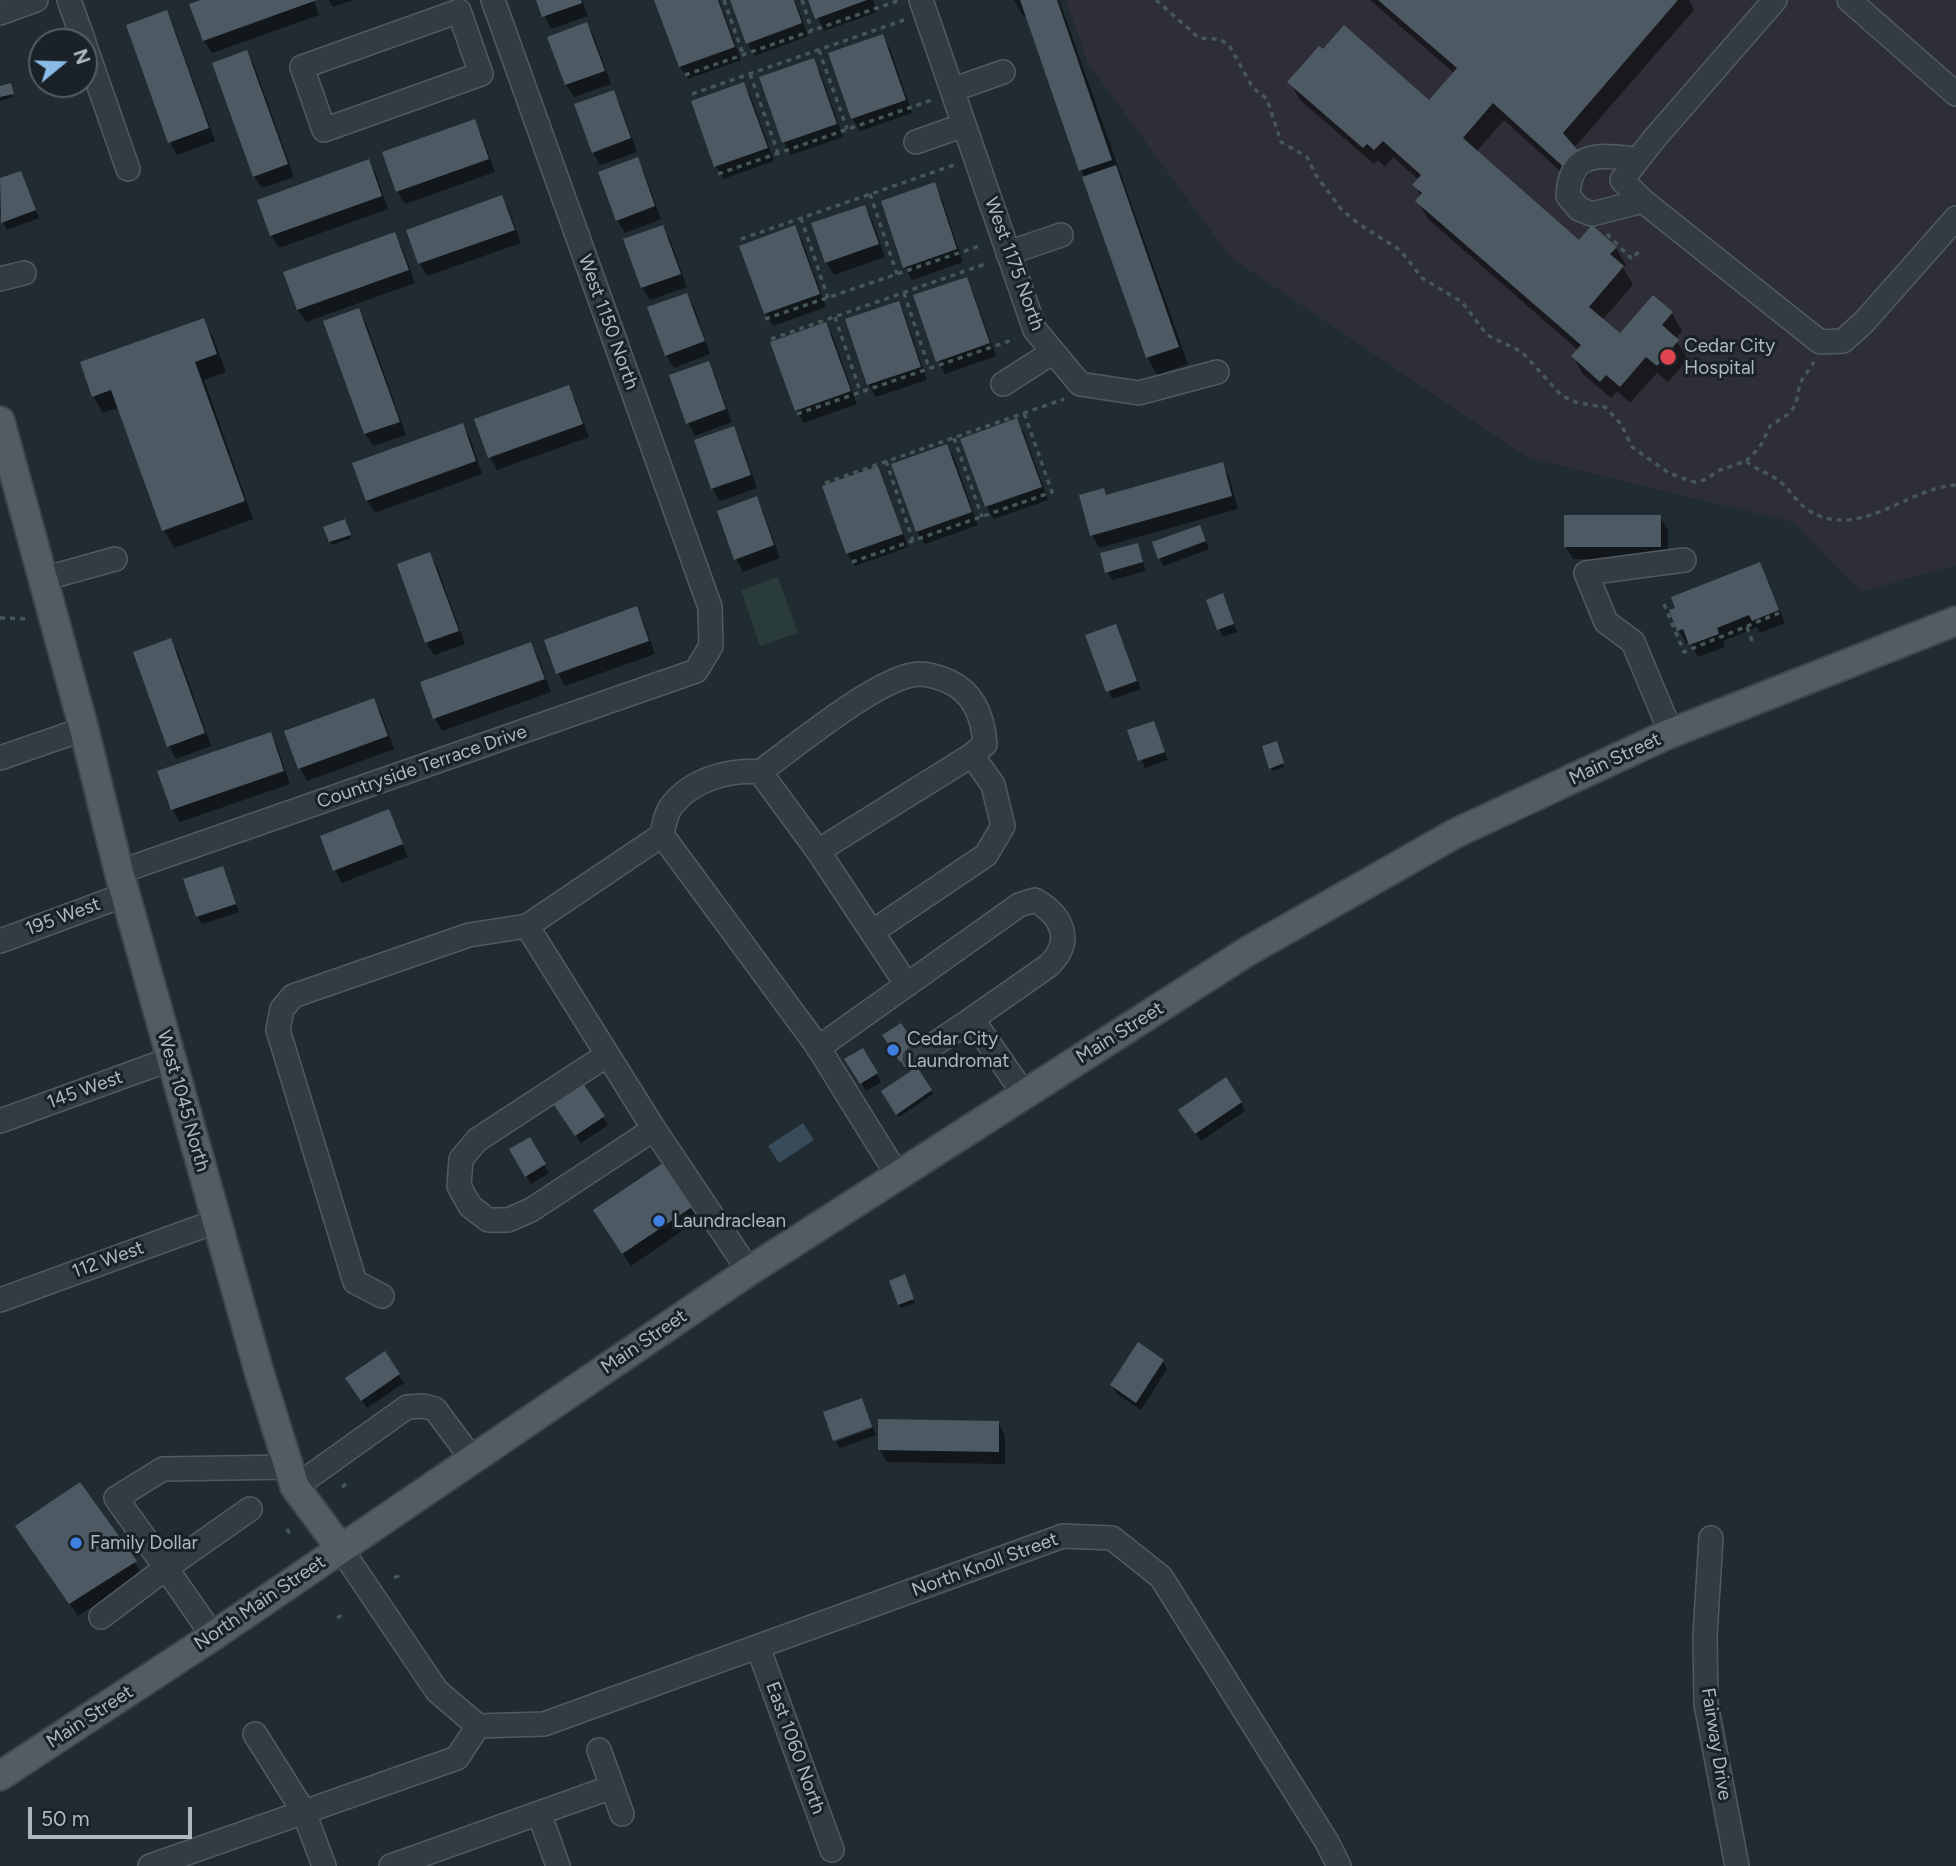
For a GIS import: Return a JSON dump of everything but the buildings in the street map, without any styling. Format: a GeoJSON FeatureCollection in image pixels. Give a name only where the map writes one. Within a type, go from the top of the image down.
{"type":"FeatureCollection","features":[{"type":"Feature","properties":{"kind":"main road","name":"West 1045 North"},"geometry":{"type":"LineString","coordinates":[[0,421],[123,883],[260,1375],[292,1477],[341,1549]]}},
{"type":"Feature","properties":{"kind":"main road","name":"Main Street"},"geometry":{"type":"LineString","coordinates":[[341,1549],[749,1271],[1254,947],[1456,833],[1671,733],[1956,621]]}},
{"type":"Feature","properties":{"kind":"main road","name":"North Main Street"},"geometry":{"type":"LineString","coordinates":[[180,1658],[341,1549]]}},
{"type":"Feature","properties":{"kind":"main road","name":"Main Street"},"geometry":{"type":"LineString","coordinates":[[0,1776],[180,1658]]}},
{"type":"Feature","properties":{"kind":"street"},"geometry":{"type":"LineString","coordinates":[[0,13],[36,0]]}},
{"type":"Feature","properties":{"kind":"street"},"geometry":{"type":"LineString","coordinates":[[69,0],[79,28]]}},
{"type":"Feature","properties":{"kind":"street","name":"West 1150 North"},"geometry":{"type":"LineString","coordinates":[[493,0],[710,607],[711,646]]}},
{"type":"Feature","properties":{"kind":"street","name":"West 1175 North"},"geometry":{"type":"LineString","coordinates":[[921,0],[943,95],[964,125],[999,258],[1035,330],[1080,384],[1139,393],[1217,372]]}},
{"type":"Feature","properties":{"kind":"street"},"geometry":{"type":"LineString","coordinates":[[1775,0],[1622,180],[1643,201],[1820,342],[1843,341],[1956,218]]}},
{"type":"Feature","properties":{"kind":"street"},"geometry":{"type":"LineString","coordinates":[[1849,0],[1956,94]]}},
{"type":"Feature","properties":{"kind":"street"},"geometry":{"type":"LineString","coordinates":[[459,11],[471,47],[481,74],[324,130],[302,67],[459,11]]}},
{"type":"Feature","properties":{"kind":"street"},"geometry":{"type":"LineString","coordinates":[[471,47],[505,35]]}},
{"type":"Feature","properties":{"kind":"street"},"geometry":{"type":"LineString","coordinates":[[943,95],[1003,72]]}},
{"type":"Feature","properties":{"kind":"street"},"geometry":{"type":"LineString","coordinates":[[98,82],[128,169]]}},
{"type":"Feature","properties":{"kind":"street"},"geometry":{"type":"LineString","coordinates":[[916,142],[964,125]]}},
{"type":"Feature","properties":{"kind":"street"},"geometry":{"type":"LineString","coordinates":[[1638,159],[1594,155],[1578,166],[1568,182],[1568,196],[1579,209],[1592,214],[1643,201]]}},
{"type":"Feature","properties":{"kind":"street"},"geometry":{"type":"LineString","coordinates":[[999,258],[1061,235]]}},
{"type":"Feature","properties":{"kind":"street"},"geometry":{"type":"LineString","coordinates":[[0,279],[24,273]]}},
{"type":"Feature","properties":{"kind":"street"},"geometry":{"type":"LineString","coordinates":[[1003,384],[1053,352]]}},
{"type":"Feature","properties":{"kind":"street"},"geometry":{"type":"LineString","coordinates":[[43,579],[115,559]]}},
{"type":"Feature","properties":{"kind":"street"},"geometry":{"type":"LineString","coordinates":[[1671,733],[1633,642],[1606,622],[1586,573],[1684,560]]}},
{"type":"Feature","properties":{"kind":"street","name":"Countryside Terrace Drive"},"geometry":{"type":"LineString","coordinates":[[123,883],[696,671],[711,646]]}},
{"type":"Feature","properties":{"kind":"street"},"geometry":{"type":"LineString","coordinates":[[382,1296],[355,1282],[278,1030],[282,1009],[293,996],[469,935],[527,926],[662,835],[665,820],[673,804],[688,792],[709,779],[733,771],[760,772],[860,699],[900,678],[919,674],[941,678],[963,689],[983,723],[985,744],[972,755],[817,852]]}},
{"type":"Feature","properties":{"kind":"street"},"geometry":{"type":"LineString","coordinates":[[0,758],[84,729]]}},
{"type":"Feature","properties":{"kind":"street"},"geometry":{"type":"LineString","coordinates":[[872,932],[986,855],[1003,826],[993,785],[972,755]]}},
{"type":"Feature","properties":{"kind":"street"},"geometry":{"type":"LineString","coordinates":[[760,772],[907,985]]}},
{"type":"Feature","properties":{"kind":"street"},"geometry":{"type":"LineString","coordinates":[[662,835],[818,1048],[898,1175]]}},
{"type":"Feature","properties":{"kind":"street","name":"195 West"},"geometry":{"type":"LineString","coordinates":[[0,941],[123,883]]}},
{"type":"Feature","properties":{"kind":"street"},"geometry":{"type":"LineString","coordinates":[[818,1048],[1019,905],[1035,900],[1045,906],[1059,920],[1063,937],[1058,956],[1048,966],[914,1058]]}},
{"type":"Feature","properties":{"kind":"street"},"geometry":{"type":"LineString","coordinates":[[527,926],[654,1129],[749,1271]]}},
{"type":"Feature","properties":{"kind":"street"},"geometry":{"type":"LineString","coordinates":[[972,1019],[1024,1094]]}},
{"type":"Feature","properties":{"kind":"street"},"geometry":{"type":"LineString","coordinates":[[607,1055],[477,1140],[461,1160],[458,1186],[470,1206],[488,1220],[508,1220],[531,1210],[654,1129]]}},
{"type":"Feature","properties":{"kind":"street","name":"145 West"},"geometry":{"type":"LineString","coordinates":[[0,1121],[171,1059]]}},
{"type":"Feature","properties":{"kind":"street","name":"112 West"},"geometry":{"type":"LineString","coordinates":[[0,1300],[216,1221]]}},
{"type":"Feature","properties":{"kind":"street"},"geometry":{"type":"LineString","coordinates":[[213,1636],[116,1498],[163,1469],[292,1477],[407,1407],[423,1406],[435,1409],[472,1459]]}},
{"type":"Feature","properties":{"kind":"street"},"geometry":{"type":"LineString","coordinates":[[101,1616],[250,1509]]}},
{"type":"Feature","properties":{"kind":"street","name":"North Knoll Street"},"geometry":{"type":"LineString","coordinates":[[478,1726],[544,1724],[1063,1536],[1112,1538],[1161,1577],[1327,1842],[1339,1866]]}},
{"type":"Feature","properties":{"kind":"street","name":"Fairway Drive"},"geometry":{"type":"LineString","coordinates":[[1711,1538],[1705,1635],[1706,1704],[1737,1866]]}},
{"type":"Feature","properties":{"kind":"street","name":"West 1045 North"},"geometry":{"type":"LineString","coordinates":[[341,1549],[437,1691],[478,1726]]}},
{"type":"Feature","properties":{"kind":"street","name":"East 1060 North"},"geometry":{"type":"LineString","coordinates":[[758,1647],[832,1850]]}},
{"type":"Feature","properties":{"kind":"street"},"geometry":{"type":"LineString","coordinates":[[150,1866],[457,1758],[478,1726]]}},
{"type":"Feature","properties":{"kind":"street"},"geometry":{"type":"LineString","coordinates":[[255,1734],[304,1812],[324,1866]]}},
{"type":"Feature","properties":{"kind":"street"},"geometry":{"type":"LineString","coordinates":[[599,1750],[622,1814]]}},
{"type":"Feature","properties":{"kind":"street"},"geometry":{"type":"LineString","coordinates":[[391,1866],[612,1787]]}},
{"type":"Feature","properties":{"kind":"street"},"geometry":{"type":"LineString","coordinates":[[539,1813],[558,1866]]}},
{"type":"Feature","properties":{"kind":"path"},"geometry":{"type":"LineString","coordinates":[[724,0],[743,55]]}},
{"type":"Feature","properties":{"kind":"path"},"geometry":{"type":"LineString","coordinates":[[802,0],[812,31]]}},
{"type":"Feature","properties":{"kind":"path"},"geometry":{"type":"LineString","coordinates":[[685,75],[900,0]]}},
{"type":"Feature","properties":{"kind":"path"},"geometry":{"type":"LineString","coordinates":[[1156,0],[1199,38],[1219,39],[1229,45],[1253,88],[1267,99],[1280,142],[1307,156],[1316,175],[1341,209],[1376,236],[1400,250],[1422,278],[1462,303],[1487,335],[1522,352],[1562,396],[1578,403],[1605,407],[1620,424],[1632,447],[1670,473],[1695,482],[1746,461],[1760,447],[1770,426],[1790,413],[1796,403],[1800,383],[1815,360]]}},
{"type":"Feature","properties":{"kind":"path"},"geometry":{"type":"LineString","coordinates":[[692,94],[906,19]]}},
{"type":"Feature","properties":{"kind":"path"},"geometry":{"type":"LineString","coordinates":[[819,50],[847,129]]}},
{"type":"Feature","properties":{"kind":"path"},"geometry":{"type":"LineString","coordinates":[[750,74],[778,153]]}},
{"type":"Feature","properties":{"kind":"path"},"geometry":{"type":"LineString","coordinates":[[718,174],[943,95]]}},
{"type":"Feature","properties":{"kind":"path"},"geometry":{"type":"LineString","coordinates":[[741,239],[956,164]]}},
{"type":"Feature","properties":{"kind":"path"},"geometry":{"type":"LineString","coordinates":[[870,194],[897,274]]}},
{"type":"Feature","properties":{"kind":"path"},"geometry":{"type":"LineString","coordinates":[[801,218],[828,298]]}},
{"type":"Feature","properties":{"kind":"path"},"geometry":{"type":"LineString","coordinates":[[1602,229],[1632,259],[1642,248]]}},
{"type":"Feature","properties":{"kind":"path"},"geometry":{"type":"LineString","coordinates":[[765,319],[984,244]]}},
{"type":"Feature","properties":{"kind":"path"},"geometry":{"type":"LineString","coordinates":[[771,339],[999,258]]}},
{"type":"Feature","properties":{"kind":"path"},"geometry":{"type":"LineString","coordinates":[[904,292],[929,368]]}},
{"type":"Feature","properties":{"kind":"path"},"geometry":{"type":"LineString","coordinates":[[835,317],[861,391]]}},
{"type":"Feature","properties":{"kind":"path"},"geometry":{"type":"LineString","coordinates":[[797,414],[1017,338]]}},
{"type":"Feature","properties":{"kind":"path"},"geometry":{"type":"LineString","coordinates":[[825,483],[1064,400]]}},
{"type":"Feature","properties":{"kind":"path"},"geometry":{"type":"LineString","coordinates":[[852,562],[1052,492],[1024,413]]}},
{"type":"Feature","properties":{"kind":"path"},"geometry":{"type":"LineString","coordinates":[[954,438],[982,517]]}},
{"type":"Feature","properties":{"kind":"path"},"geometry":{"type":"LineString","coordinates":[[886,461],[913,541]]}},
{"type":"Feature","properties":{"kind":"path"},"geometry":{"type":"LineString","coordinates":[[1746,461],[1781,482],[1798,503],[1810,511],[1823,518],[1838,520],[1871,515],[1924,492],[1956,485]]}},
{"type":"Feature","properties":{"kind":"path"},"geometry":{"type":"LineString","coordinates":[[1664,604],[1684,652],[1779,614]]}},
{"type":"Feature","properties":{"kind":"path"},"geometry":{"type":"LineString","coordinates":[[1747,627],[1752,641]]}},
{"type":"Feature","properties":{"kind":"path"},"geometry":{"type":"LineString","coordinates":[[287,1529],[290,1534]]}},
{"type":"Feature","properties":{"kind":"path"},"geometry":{"type":"LineString","coordinates":[[394,1578],[398,1576],[396,1572]]}},
{"type":"Feature","properties":{"kind":"shaded area","name":"Cedar City Hospital"},"geometry":{"type":"Polygon","coordinates":[[[1066,0],[1956,0],[1956,565],[1861,592],[1793,522],[1528,458],[1230,257],[1087,62],[1066,0]]]}},
{"type":"Feature","properties":{"kind":"green space"},"geometry":{"type":"Polygon","coordinates":[[[778,577],[798,633],[760,646],[741,590],[778,577]]]}},
{"type":"Feature","properties":{"kind":"water"},"geometry":{"type":"Polygon","coordinates":[[[803,1123],[814,1140],[779,1163],[768,1146],[803,1123]]]}},
{"type":"Feature","properties":{"kind":"place","name":"Cedar City Hospital"},"geometry":{"type":"Point","coordinates":[1668,357]}},
{"type":"Feature","properties":{"kind":"place","name":"Cedar City Laundromat"},"geometry":{"type":"Point","coordinates":[893,1050]}},
{"type":"Feature","properties":{"kind":"place","name":"Laundraclean"},"geometry":{"type":"Point","coordinates":[659,1221]}},
{"type":"Feature","properties":{"kind":"place","name":"Family Dollar"},"geometry":{"type":"Point","coordinates":[76,1543]}}]}
